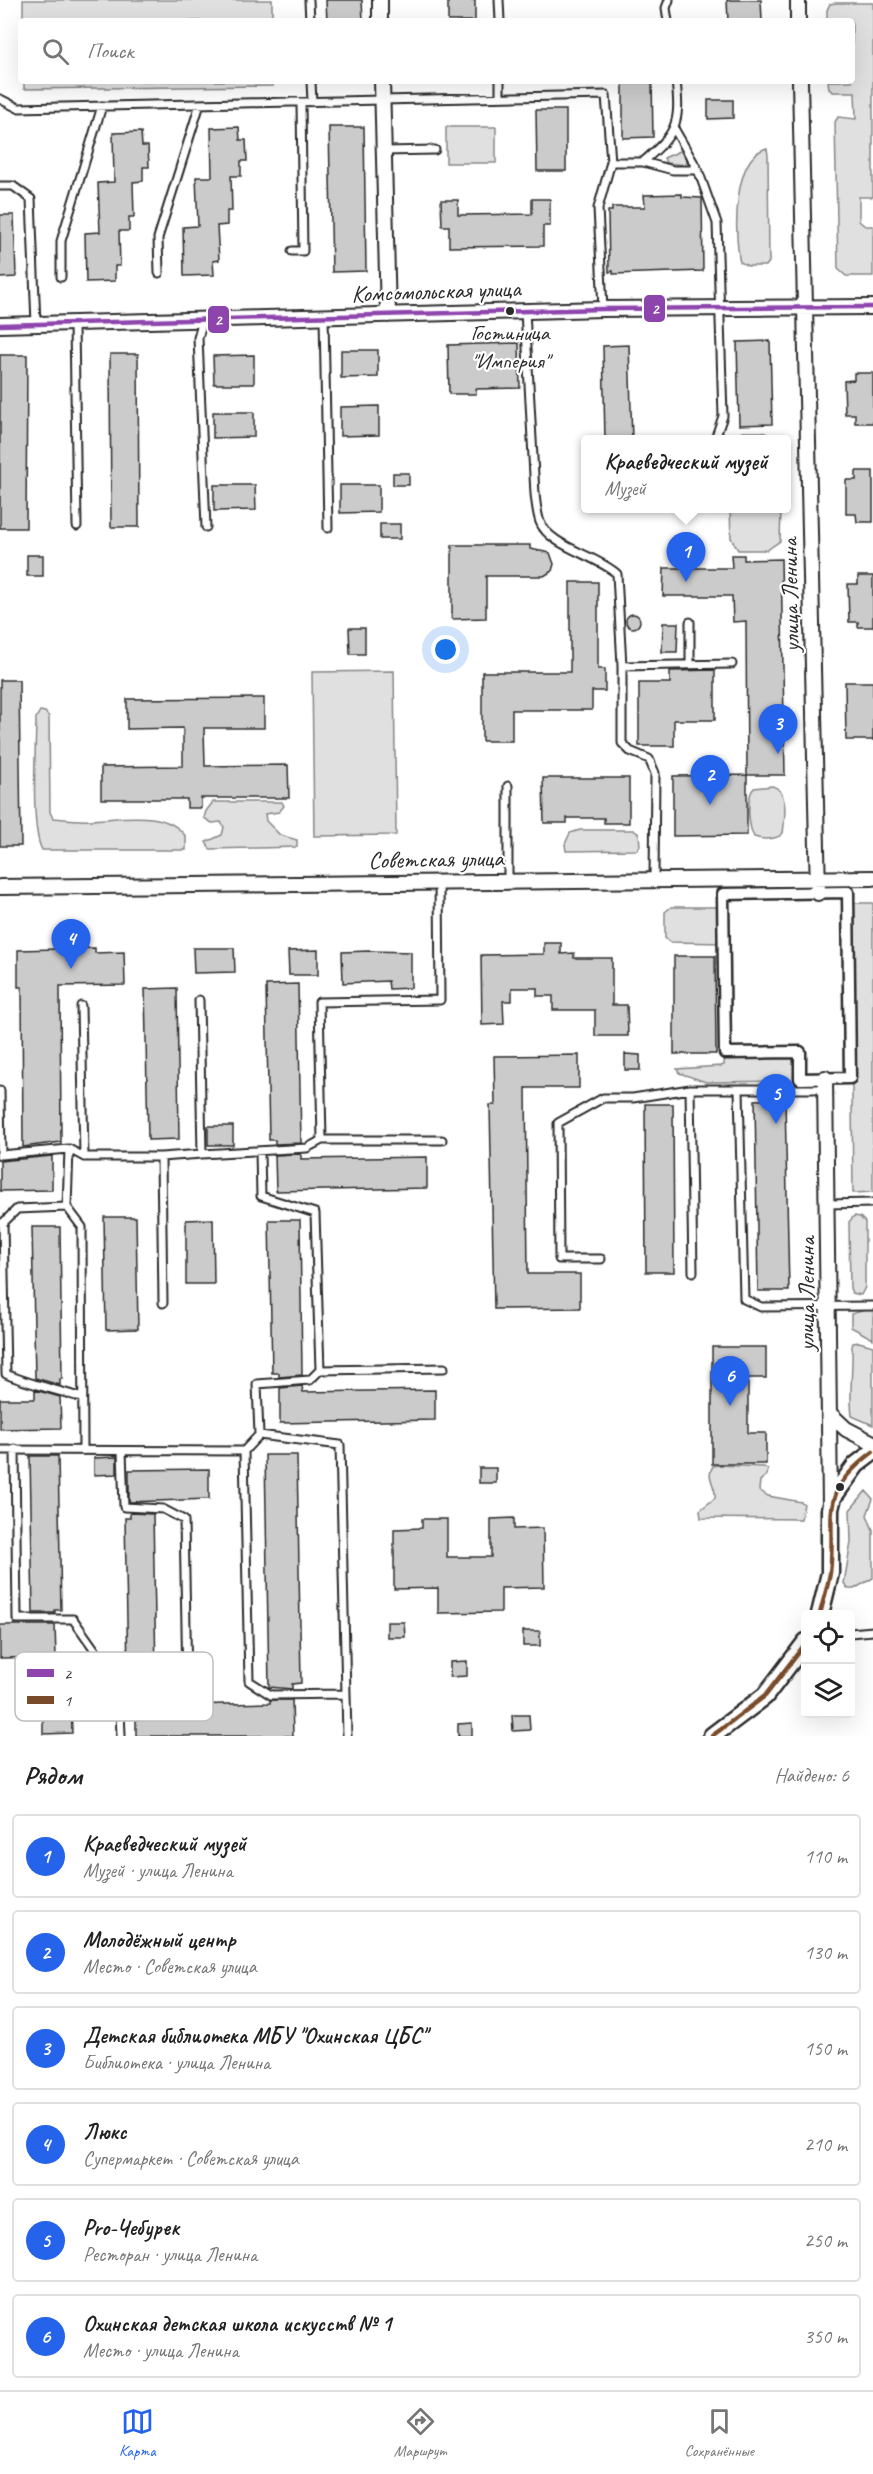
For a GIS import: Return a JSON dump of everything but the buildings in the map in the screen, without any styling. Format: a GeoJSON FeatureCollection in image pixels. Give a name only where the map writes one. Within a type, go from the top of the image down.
{"type":"FeatureCollection","features":[{"type":"Feature","properties":{"kind":"street"},"geometry":{"type":"LineString","coordinates":[[380,0],[380,18]]}},
{"type":"Feature","properties":{"kind":"street"},"geometry":{"type":"LineString","coordinates":[[798,0],[798,18]]}},
{"type":"Feature","properties":{"kind":"street"},"geometry":{"type":"LineString","coordinates":[[382,84],[388,315]]}},
{"type":"Feature","properties":{"kind":"street","name":"улица Ленина"},"geometry":{"type":"LineString","coordinates":[[800,84],[807,308],[818,893]]}},
{"type":"Feature","properties":{"kind":"street","name":"Комсомольская улица"},"geometry":{"type":"LineString","coordinates":[[0,325],[603,309],[873,307]]}},
{"type":"Feature","properties":{"kind":"street","name":"Советская улица"},"geometry":{"type":"LineString","coordinates":[[0,888],[508,880],[873,878]]}},
{"type":"Feature","properties":{"kind":"street"},"geometry":{"type":"LineString","coordinates":[[848,892],[850,1078],[825,1084],[800,1079],[800,1052],[725,1053],[723,894],[818,893],[848,892]]}},
{"type":"Feature","properties":{"kind":"street","name":"улица Ленина"},"geometry":{"type":"LineString","coordinates":[[825,1084],[830,1509]]}},
{"type":"Feature","properties":{"kind":"street"},"geometry":{"type":"LineString","coordinates":[[830,1414],[846,1429],[873,1443]]}},
{"type":"Feature","properties":{"kind":"street"},"geometry":{"type":"LineString","coordinates":[[820,1610],[830,1572],[830,1509],[843,1481],[867,1456]]}},
{"type":"Feature","properties":{"kind":"street"},"geometry":{"type":"LineString","coordinates":[[712,1736],[765,1696],[801,1649]]}},
{"type":"Feature","properties":{"kind":"lane"},"geometry":{"type":"LineString","coordinates":[[309,0],[310,18]]}},
{"type":"Feature","properties":{"kind":"lane"},"geometry":{"type":"LineString","coordinates":[[499,0],[500,18]]}},
{"type":"Feature","properties":{"kind":"lane"},"geometry":{"type":"LineString","coordinates":[[668,18],[666,8],[669,0]]}},
{"type":"Feature","properties":{"kind":"lane"},"geometry":{"type":"LineString","coordinates":[[311,84],[312,102]]}},
{"type":"Feature","properties":{"kind":"lane"},"geometry":{"type":"LineString","coordinates":[[500,84],[500,96]]}},
{"type":"Feature","properties":{"kind":"lane"},"geometry":{"type":"LineString","coordinates":[[643,162],[675,130],[679,108],[675,84]]}},
{"type":"Feature","properties":{"kind":"lane"},"geometry":{"type":"LineString","coordinates":[[0,99],[18,108],[606,95],[611,162],[598,208],[603,309]]}},
{"type":"Feature","properties":{"kind":"lane"},"geometry":{"type":"LineString","coordinates":[[292,251],[303,251],[300,103]]}},
{"type":"Feature","properties":{"kind":"lane"},"geometry":{"type":"LineString","coordinates":[[159,273],[158,238],[200,104]]}},
{"type":"Feature","properties":{"kind":"lane"},"geometry":{"type":"LineString","coordinates":[[61,277],[61,241],[102,106]]}},
{"type":"Feature","properties":{"kind":"lane"},"geometry":{"type":"LineString","coordinates":[[675,130],[698,170],[717,223],[723,416],[716,435]]}},
{"type":"Feature","properties":{"kind":"lane"},"geometry":{"type":"LineString","coordinates":[[384,150],[435,150]]}},
{"type":"Feature","properties":{"kind":"lane"},"geometry":{"type":"LineString","coordinates":[[611,162],[643,162],[673,170],[698,170]]}},
{"type":"Feature","properties":{"kind":"lane"},"geometry":{"type":"LineString","coordinates":[[0,186],[13,186],[31,199],[36,324]]}},
{"type":"Feature","properties":{"kind":"lane"},"geometry":{"type":"LineString","coordinates":[[525,311],[535,494],[540,524],[549,534],[564,544],[617,574],[622,666],[622,743],[630,751],[650,759],[656,773],[654,879]]}},
{"type":"Feature","properties":{"kind":"lane"},"geometry":{"type":"LineString","coordinates":[[324,316],[328,528]]}},
{"type":"Feature","properties":{"kind":"lane"},"geometry":{"type":"LineString","coordinates":[[203,320],[198,338],[207,527]]}},
{"type":"Feature","properties":{"kind":"lane"},"geometry":{"type":"LineString","coordinates":[[74,323],[77,526]]}},
{"type":"Feature","properties":{"kind":"lane"},"geometry":{"type":"LineString","coordinates":[[690,622],[690,664]]}},
{"type":"Feature","properties":{"kind":"lane"},"geometry":{"type":"LineString","coordinates":[[622,666],[732,664]]}},
{"type":"Feature","properties":{"kind":"lane"},"geometry":{"type":"LineString","coordinates":[[508,786],[508,880]]}},
{"type":"Feature","properties":{"kind":"lane"},"geometry":{"type":"LineString","coordinates":[[322,1140],[319,1002],[440,1000],[439,882]]}},
{"type":"Feature","properties":{"kind":"lane"},"geometry":{"type":"LineString","coordinates":[[199,1000],[202,1154]]}},
{"type":"Feature","properties":{"kind":"lane"},"geometry":{"type":"LineString","coordinates":[[81,1006],[84,1157]]}},
{"type":"Feature","properties":{"kind":"lane"},"geometry":{"type":"LineString","coordinates":[[601,1259],[559,1259],[558,1123],[603,1098],[633,1098],[690,1089],[739,1089],[825,1084]]}},
{"type":"Feature","properties":{"kind":"lane"},"geometry":{"type":"LineString","coordinates":[[690,1089],[693,1272]]}},
{"type":"Feature","properties":{"kind":"lane"},"geometry":{"type":"LineString","coordinates":[[739,1089],[744,1299],[761,1307],[873,1306]]}},
{"type":"Feature","properties":{"kind":"lane"},"geometry":{"type":"LineString","coordinates":[[0,1090],[1,1155],[69,1149],[84,1157],[161,1158],[306,1148],[322,1140],[442,1140]]}},
{"type":"Feature","properties":{"kind":"lane"},"geometry":{"type":"LineString","coordinates":[[69,1149],[67,1208],[82,1227],[83,1449]]}},
{"type":"Feature","properties":{"kind":"lane"},"geometry":{"type":"LineString","coordinates":[[260,1152],[261,1196],[315,1213],[320,1370]]}},
{"type":"Feature","properties":{"kind":"lane"},"geometry":{"type":"LineString","coordinates":[[161,1158],[163,1303]]}},
{"type":"Feature","properties":{"kind":"lane"},"geometry":{"type":"LineString","coordinates":[[827,1204],[873,1203]]}},
{"type":"Feature","properties":{"kind":"lane"},"geometry":{"type":"LineString","coordinates":[[67,1208],[17,1209],[1,1223],[6,1374],[34,1386],[59,1390],[82,1398]]}},
{"type":"Feature","properties":{"kind":"lane"},"geometry":{"type":"LineString","coordinates":[[345,1694],[271,1695],[249,1681],[244,1451],[259,1435],[257,1384],[310,1380],[320,1370],[444,1368]]}},
{"type":"Feature","properties":{"kind":"lane"},"geometry":{"type":"LineString","coordinates":[[259,1435],[340,1445],[347,1736]]}},
{"type":"Feature","properties":{"kind":"lane"},"geometry":{"type":"LineString","coordinates":[[15,1449],[17,1619],[73,1619],[96,1652]]}},
{"type":"Feature","properties":{"kind":"lane"},"geometry":{"type":"LineString","coordinates":[[0,1450],[244,1451]]}},
{"type":"Feature","properties":{"kind":"lane"},"geometry":{"type":"LineString","coordinates":[[122,1451],[124,1507],[163,1509],[184,1520],[186,1652]]}},
{"type":"Feature","properties":{"kind":"lane"},"geometry":{"type":"LineString","coordinates":[[855,1633],[873,1631]]}},
{"type":"Feature","properties":{"kind":"lane"},"geometry":{"type":"LineString","coordinates":[[120,1721],[121,1736]]}},
{"type":"Feature","properties":{"kind":"shaded area"},"geometry":{"type":"Polygon","coordinates":[[[23,0],[272,0],[272,18],[23,18],[23,0]]]}},
{"type":"Feature","properties":{"kind":"shaded area"},"geometry":{"type":"Polygon","coordinates":[[[873,3],[873,197],[859,197],[859,221],[865,226],[873,226],[873,276],[846,276],[838,269],[835,122],[838,117],[856,119],[855,92],[833,92],[829,89],[828,84],[855,84],[855,18],[827,18],[830,4],[873,3]]]}},
{"type":"Feature","properties":{"kind":"shaded area"},"geometry":{"type":"Polygon","coordinates":[[[24,84],[273,84],[273,86],[24,89],[24,84]]]}},
{"type":"Feature","properties":{"kind":"shaded area"},"geometry":{"type":"Polygon","coordinates":[[[446,127],[496,127],[496,163],[446,163],[446,127]]]}},
{"type":"Feature","properties":{"kind":"shaded area"},"geometry":{"type":"Polygon","coordinates":[[[767,149],[768,155],[769,262],[766,266],[748,266],[740,262],[739,258],[738,198],[746,167],[754,156],[767,149]]]}},
{"type":"Feature","properties":{"kind":"shaded area"},"geometry":{"type":"Polygon","coordinates":[[[680,151],[685,156],[687,165],[666,163],[664,158],[680,151]]]}},
{"type":"Feature","properties":{"kind":"shaded area"},"geometry":{"type":"Polygon","coordinates":[[[742,432],[763,432],[769,435],[737,435],[742,432]]]}},
{"type":"Feature","properties":{"kind":"shaded area"},"geometry":{"type":"Polygon","coordinates":[[[730,513],[781,513],[780,541],[767,550],[738,550],[731,538],[730,513]]]}},
{"type":"Feature","properties":{"kind":"shaded area"},"geometry":{"type":"Polygon","coordinates":[[[394,671],[396,835],[314,836],[312,672],[394,671]]]}},
{"type":"Feature","properties":{"kind":"shaded area"},"geometry":{"type":"Polygon","coordinates":[[[40,711],[45,712],[49,717],[50,812],[53,818],[81,820],[142,817],[155,819],[167,822],[186,837],[186,850],[42,850],[36,824],[34,787],[36,718],[40,711]]]}},
{"type":"Feature","properties":{"kind":"shaded area"},"geometry":{"type":"Polygon","coordinates":[[[772,786],[781,793],[785,805],[783,833],[770,839],[761,839],[754,837],[750,826],[751,792],[754,788],[772,786]]]}},
{"type":"Feature","properties":{"kind":"shaded area"},"geometry":{"type":"Polygon","coordinates":[[[213,802],[282,802],[284,806],[279,812],[265,814],[266,821],[280,835],[297,840],[297,847],[210,849],[206,842],[222,835],[224,827],[221,822],[212,823],[204,818],[213,802]]]}},
{"type":"Feature","properties":{"kind":"shaded area"},"geometry":{"type":"Polygon","coordinates":[[[580,830],[633,830],[639,834],[640,846],[637,850],[566,851],[565,844],[570,833],[580,830]]]}},
{"type":"Feature","properties":{"kind":"shaded area"},"geometry":{"type":"Polygon","coordinates":[[[850,903],[873,903],[873,1192],[853,1193],[850,903]]]}},
{"type":"Feature","properties":{"kind":"shaded area"},"geometry":{"type":"Polygon","coordinates":[[[671,907],[724,907],[724,943],[669,942],[665,938],[665,912],[671,907]]]}},
{"type":"Feature","properties":{"kind":"shaded area"},"geometry":{"type":"Polygon","coordinates":[[[800,1052],[797,1081],[706,1082],[679,1073],[677,1069],[724,1065],[725,1053],[800,1052]]]}},
{"type":"Feature","properties":{"kind":"shaded area"},"geometry":{"type":"Polygon","coordinates":[[[854,1216],[860,1217],[865,1222],[865,1287],[861,1295],[852,1293],[850,1288],[849,1222],[854,1216]]]}},
{"type":"Feature","properties":{"kind":"shaded area"},"geometry":{"type":"Polygon","coordinates":[[[873,1308],[873,1339],[851,1327],[851,1314],[873,1308]]]}},
{"type":"Feature","properties":{"kind":"shaded area"},"geometry":{"type":"Polygon","coordinates":[[[859,1342],[873,1346],[873,1425],[852,1416],[852,1346],[853,1343],[859,1342]]]}},
{"type":"Feature","properties":{"kind":"shaded area"},"geometry":{"type":"Polygon","coordinates":[[[713,1466],[764,1467],[768,1470],[767,1475],[760,1481],[759,1490],[768,1496],[804,1504],[801,1519],[701,1518],[700,1510],[715,1498],[710,1474],[713,1466]]]}},
{"type":"Feature","properties":{"kind":"shaded area"},"geometry":{"type":"Polygon","coordinates":[[[866,1491],[873,1499],[867,1515],[873,1530],[873,1578],[854,1589],[848,1589],[844,1583],[851,1542],[850,1510],[866,1491]]]}},
{"type":"Feature","properties":{"kind":"transit line","name":"2"},"geometry":{"type":"LineString","coordinates":[[0,325],[603,309],[873,307]]}},
{"type":"Feature","properties":{"kind":"transit line","name":"1"},"geometry":{"type":"LineString","coordinates":[[821,1610],[830,1573],[832,1506],[843,1481],[873,1452]]}},
{"type":"Feature","properties":{"kind":"transit line","name":"1"},"geometry":{"type":"LineString","coordinates":[[712,1736],[765,1696],[801,1649]]}},
{"type":"Feature","properties":{"kind":"place","name":"Гостиница \"Империя\""},"geometry":{"type":"Point","coordinates":[510,311]}},
{"type":"Feature","properties":{"kind":"place","name":"Краеведческий музей"},"geometry":{"type":"Point","coordinates":[686,582]}},
{"type":"Feature","properties":{"kind":"place","name":"Детская библиотека МБУ \"Охинская ЦБС\""},"geometry":{"type":"Point","coordinates":[778,754]}},
{"type":"Feature","properties":{"kind":"place","name":"Молодёжный центр"},"geometry":{"type":"Point","coordinates":[710,805]}},
{"type":"Feature","properties":{"kind":"place","name":"Люкс"},"geometry":{"type":"Point","coordinates":[71,969]}},
{"type":"Feature","properties":{"kind":"place","name":"Pro-Чебурек"},"geometry":{"type":"Point","coordinates":[776,1124]}},
{"type":"Feature","properties":{"kind":"place","name":"Охинская детская школа искусств № 1"},"geometry":{"type":"Point","coordinates":[730,1406]}}]}
